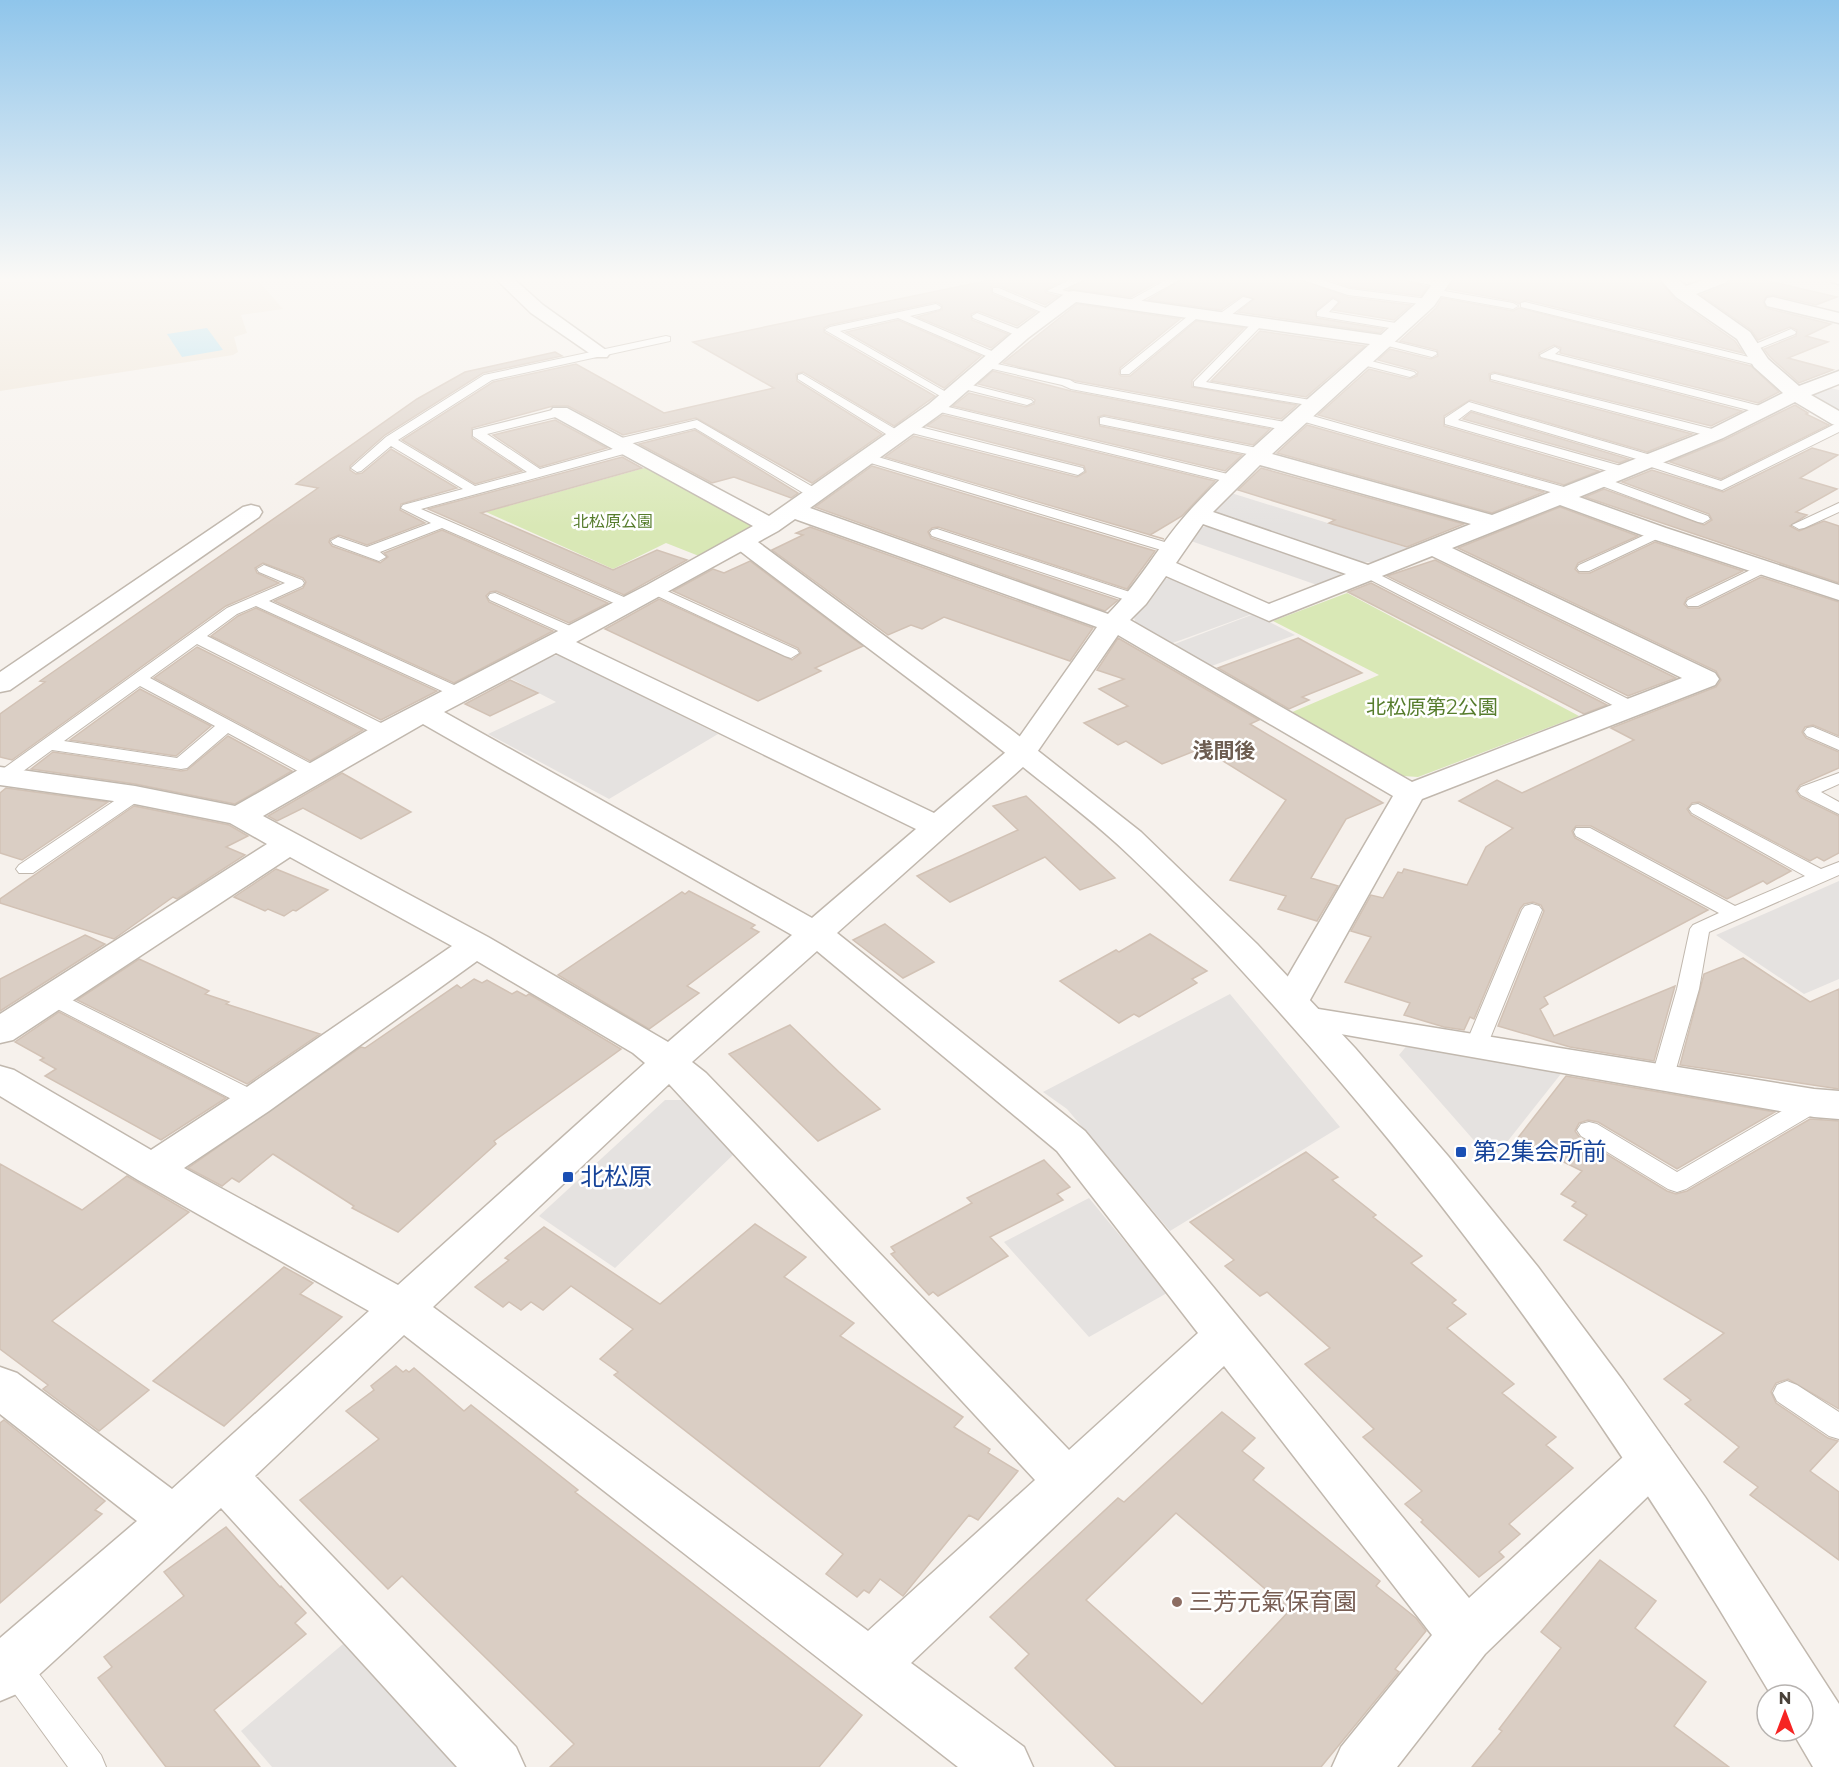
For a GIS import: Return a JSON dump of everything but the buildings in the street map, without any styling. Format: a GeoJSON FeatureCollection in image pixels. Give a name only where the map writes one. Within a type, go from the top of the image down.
{"type":"FeatureCollection","features":[{"type":"Feature","properties":{"kind":"street"},"geometry":{"type":"LineString","coordinates":[[240,816],[385,732],[656,590],[770,526],[868,458],[950,397],[992,361]]}},
{"type":"Feature","properties":{"kind":"street"},"geometry":{"type":"LineString","coordinates":[[1762,361],[1796,394],[1839,420]]}},
{"type":"Feature","properties":{"kind":"street"},"geometry":{"type":"LineString","coordinates":[[6,1669],[174,1520],[669,1062],[813,933],[939,827],[1023,752],[1113,623],[1137,599],[1198,515],[1232,479],[1363,362]]}},
{"type":"Feature","properties":{"kind":"street"},"geometry":{"type":"LineString","coordinates":[[1167,557],[1269,613],[1716,434],[1796,394],[1839,377]]}},
{"type":"Feature","properties":{"kind":"street"},"geometry":{"type":"LineString","coordinates":[[560,412],[770,526]]}},
{"type":"Feature","properties":{"kind":"street"},"geometry":{"type":"LineString","coordinates":[[1260,455],[1494,523]]}},
{"type":"Feature","properties":{"kind":"street"},"geometry":{"type":"LineString","coordinates":[[1562,494],[1658,533],[1839,593]]}},
{"type":"Feature","properties":{"kind":"street"},"geometry":{"type":"LineString","coordinates":[[793,510],[1113,623],[1410,793]]}},
{"type":"Feature","properties":{"kind":"street"},"geometry":{"type":"LineString","coordinates":[[0,684],[251,512]]}},
{"type":"Feature","properties":{"kind":"street"},"geometry":{"type":"LineString","coordinates":[[1198,515],[1368,573]]}},
{"type":"Feature","properties":{"kind":"street"},"geometry":{"type":"LineString","coordinates":[[743,542],[1023,752],[1141,848],[1300,1009],[1462,1200],[1531,1289],[1652,1461],[1773,1644],[1839,1756]]}},
{"type":"Feature","properties":{"kind":"street"},"geometry":{"type":"LineString","coordinates":[[1300,1009],[1410,793],[1705,679],[1431,547]]}},
{"type":"Feature","properties":{"kind":"street"},"geometry":{"type":"LineString","coordinates":[[563,637],[939,827]]}},
{"type":"Feature","properties":{"kind":"street"},"geometry":{"type":"LineString","coordinates":[[423,712],[836,948],[1071,1141],[1466,1636]]}},
{"type":"Feature","properties":{"kind":"street"},"geometry":{"type":"LineString","coordinates":[[2,776],[135,795],[240,816],[476,945],[646,1044],[700,1090],[1068,1482]]}},
{"type":"Feature","properties":{"kind":"street"},"geometry":{"type":"LineString","coordinates":[[0,1030],[291,842]]}},
{"type":"Feature","properties":{"kind":"street"},"geometry":{"type":"LineString","coordinates":[[152,1169],[255,1101],[476,945]]}},
{"type":"Feature","properties":{"kind":"street"},"geometry":{"type":"LineString","coordinates":[[1300,1009],[1476,1046],[1826,1104]]}},
{"type":"Feature","properties":{"kind":"street"},"geometry":{"type":"LineString","coordinates":[[0,1079],[152,1169],[401,1308],[1004,1767]]}},
{"type":"Feature","properties":{"kind":"street"},"geometry":{"type":"LineString","coordinates":[[871,1664],[1226,1336]]}},
{"type":"Feature","properties":{"kind":"street"},"geometry":{"type":"LineString","coordinates":[[0,1387],[174,1520]]}},
{"type":"Feature","properties":{"kind":"street"},"geometry":{"type":"LineString","coordinates":[[1361,1767],[1466,1636],[1652,1461]]}},
{"type":"Feature","properties":{"kind":"street"},"geometry":{"type":"LineString","coordinates":[[222,1475],[496,1767]]}},
{"type":"Feature","properties":{"kind":"lane"},"geometry":{"type":"LineString","coordinates":[[357,468],[390,440],[488,377],[561,361]]}},
{"type":"Feature","properties":{"kind":"lane"},"geometry":{"type":"LineString","coordinates":[[886,361],[950,397],[1232,479]]}},
{"type":"Feature","properties":{"kind":"lane"},"geometry":{"type":"LineString","coordinates":[[995,361],[1066,382],[1071,386],[1303,416]]}},
{"type":"Feature","properties":{"kind":"lane"},"geometry":{"type":"LineString","coordinates":[[1125,372],[1138,361]]}},
{"type":"Feature","properties":{"kind":"lane"},"geometry":{"type":"LineString","coordinates":[[1220,361],[1198,384],[1562,494]]}},
{"type":"Feature","properties":{"kind":"lane"},"geometry":{"type":"LineString","coordinates":[[1571,361],[1764,410]]}},
{"type":"Feature","properties":{"kind":"lane"},"geometry":{"type":"LineString","coordinates":[[1363,362],[1410,374]]}},
{"type":"Feature","properties":{"kind":"lane"},"geometry":{"type":"LineString","coordinates":[[802,377],[903,432],[1078,471]]}},
{"type":"Feature","properties":{"kind":"lane"},"geometry":{"type":"LineString","coordinates":[[1495,377],[1716,434]]}},
{"type":"Feature","properties":{"kind":"lane"},"geometry":{"type":"LineString","coordinates":[[950,397],[1027,402]]}},
{"type":"Feature","properties":{"kind":"lane"},"geometry":{"type":"LineString","coordinates":[[1623,471],[1449,421],[1469,406],[1648,460],[1722,486],[1839,427]]}},
{"type":"Feature","properties":{"kind":"lane"},"geometry":{"type":"LineString","coordinates":[[536,472],[477,433],[560,412]]}},
{"type":"Feature","properties":{"kind":"lane"},"geometry":{"type":"LineString","coordinates":[[1104,421],[1260,455]]}},
{"type":"Feature","properties":{"kind":"lane"},"geometry":{"type":"LineString","coordinates":[[628,603],[408,508],[697,423],[815,494]]}},
{"type":"Feature","properties":{"kind":"lane"},"geometry":{"type":"LineString","coordinates":[[390,440],[473,490]]}},
{"type":"Feature","properties":{"kind":"lane"},"geometry":{"type":"LineString","coordinates":[[868,458],[1167,557]]}},
{"type":"Feature","properties":{"kind":"lane"},"geometry":{"type":"LineString","coordinates":[[1599,480],[1703,519]]}},
{"type":"Feature","properties":{"kind":"lane"},"geometry":{"type":"LineString","coordinates":[[1799,525],[1839,507]]}},
{"type":"Feature","properties":{"kind":"lane"},"geometry":{"type":"LineString","coordinates":[[368,552],[443,523]]}},
{"type":"Feature","properties":{"kind":"lane"},"geometry":{"type":"LineString","coordinates":[[937,533],[1137,599]]}},
{"type":"Feature","properties":{"kind":"lane"},"geometry":{"type":"LineString","coordinates":[[1584,568],[1658,533]]}},
{"type":"Feature","properties":{"kind":"lane"},"geometry":{"type":"LineString","coordinates":[[338,541],[382,558]]}},
{"type":"Feature","properties":{"kind":"lane"},"geometry":{"type":"LineString","coordinates":[[1693,603],[1765,567]]}},
{"type":"Feature","properties":{"kind":"lane"},"geometry":{"type":"LineString","coordinates":[[2,776],[232,611],[297,583],[264,569]]}},
{"type":"Feature","properties":{"kind":"lane"},"geometry":{"type":"LineString","coordinates":[[1368,573],[1632,708]]}},
{"type":"Feature","properties":{"kind":"lane"},"geometry":{"type":"LineString","coordinates":[[656,590],[791,653]]}},
{"type":"Feature","properties":{"kind":"lane"},"geometry":{"type":"LineString","coordinates":[[495,597],[563,637]]}},
{"type":"Feature","properties":{"kind":"lane"},"geometry":{"type":"LineString","coordinates":[[257,601],[459,693]]}},
{"type":"Feature","properties":{"kind":"lane"},"geometry":{"type":"LineString","coordinates":[[196,637],[385,732]]}},
{"type":"Feature","properties":{"kind":"lane"},"geometry":{"type":"LineString","coordinates":[[139,679],[313,772]]}},
{"type":"Feature","properties":{"kind":"lane"},"geometry":{"type":"LineString","coordinates":[[49,744],[181,764],[228,725]]}},
{"type":"Feature","properties":{"kind":"lane"},"geometry":{"type":"LineString","coordinates":[[1813,732],[1839,745]]}},
{"type":"Feature","properties":{"kind":"lane"},"geometry":{"type":"LineString","coordinates":[[1839,777],[1807,791],[1839,809]]}},
{"type":"Feature","properties":{"kind":"lane"},"geometry":{"type":"LineString","coordinates":[[27,869],[135,795]]}},
{"type":"Feature","properties":{"kind":"lane"},"geometry":{"type":"LineString","coordinates":[[1698,809],[1819,876]]}},
{"type":"Feature","properties":{"kind":"lane"},"geometry":{"type":"LineString","coordinates":[[1583,832],[1733,913]]}},
{"type":"Feature","properties":{"kind":"lane"},"geometry":{"type":"LineString","coordinates":[[1663,1076],[1688,989],[1700,929],[1839,868]]}},
{"type":"Feature","properties":{"kind":"lane"},"geometry":{"type":"LineString","coordinates":[[1476,1046],[1532,910]]}},
{"type":"Feature","properties":{"kind":"lane"},"geometry":{"type":"LineString","coordinates":[[52,997],[255,1101]]}},
{"type":"Feature","properties":{"kind":"lane"},"geometry":{"type":"LineString","coordinates":[[1589,1130],[1677,1183],[1826,1104]]}},
{"type":"Feature","properties":{"kind":"lane"},"geometry":{"type":"LineString","coordinates":[[1787,1393],[1839,1427]]}},
{"type":"Feature","properties":{"kind":"lane"},"geometry":{"type":"LineString","coordinates":[[6,1669],[89,1767]]}},
{"type":"Feature","properties":{"kind":"shaded area"},"geometry":{"type":"Polygon","coordinates":[[[0,361],[191,361],[0,391],[0,361]]]}},
{"type":"Feature","properties":{"kind":"shaded area"},"geometry":{"type":"Polygon","coordinates":[[[1826,387],[1839,390],[1839,416],[1808,395],[1826,387]]]}},
{"type":"Feature","properties":{"kind":"shaded area"},"geometry":{"type":"Polygon","coordinates":[[[1228,492],[1408,548],[1374,562],[1361,562],[1218,516],[1215,511],[1228,492]]]}},
{"type":"Feature","properties":{"kind":"shaded area"},"geometry":{"type":"Polygon","coordinates":[[[1213,526],[1340,569],[1344,573],[1317,585],[1191,541],[1202,527],[1213,526]]]}},
{"type":"Feature","properties":{"kind":"shaded area"},"geometry":{"type":"Polygon","coordinates":[[[1176,578],[1252,614],[1170,644],[1137,626],[1134,618],[1159,579],[1176,578]]]}},
{"type":"Feature","properties":{"kind":"shaded area"},"geometry":{"type":"Polygon","coordinates":[[[1254,614],[1295,635],[1209,667],[1172,645],[1254,614]]]}},
{"type":"Feature","properties":{"kind":"shaded area"},"geometry":{"type":"Polygon","coordinates":[[[559,655],[718,734],[609,799],[488,734],[556,702],[506,676],[545,657],[559,655]]]}},
{"type":"Feature","properties":{"kind":"shaded area"},"geometry":{"type":"Polygon","coordinates":[[[1839,881],[1839,979],[1804,994],[1716,935],[1839,881]]]}},
{"type":"Feature","properties":{"kind":"shaded area"},"geometry":{"type":"Polygon","coordinates":[[[1230,994],[1340,1127],[1170,1231],[1067,1109],[1043,1092],[1230,994]]]}},
{"type":"Feature","properties":{"kind":"shaded area"},"geometry":{"type":"Polygon","coordinates":[[[1409,1043],[1564,1070],[1492,1161],[1399,1055],[1409,1043]]]}},
{"type":"Feature","properties":{"kind":"shaded area"},"geometry":{"type":"Polygon","coordinates":[[[665,1100],[684,1100],[734,1154],[615,1268],[539,1216],[665,1100]]]}},
{"type":"Feature","properties":{"kind":"shaded area"},"geometry":{"type":"Polygon","coordinates":[[[1089,1198],[1167,1293],[1089,1337],[1004,1242],[1089,1198]]]}},
{"type":"Feature","properties":{"kind":"shaded area"},"geometry":{"type":"Polygon","coordinates":[[[343,1644],[459,1767],[272,1767],[241,1731],[343,1644]]]}},
{"type":"Feature","properties":{"kind":"green space","name":"北松原公園"},"geometry":{"type":"Polygon","coordinates":[[[648,467],[751,523],[749,531],[704,558],[666,543],[613,569],[486,512],[648,467]]]}},
{"type":"Feature","properties":{"kind":"green space","name":"北松原第2公園"},"geometry":{"type":"Polygon","coordinates":[[[1347,593],[1579,716],[1418,777],[1403,776],[1290,713],[1379,675],[1273,621],[1347,593]]]}},
{"type":"Feature","properties":{"kind":"place","name":"第2集会所前"},"geometry":{"type":"Point","coordinates":[1461,1152]}},
{"type":"Feature","properties":{"kind":"place","name":"北松原"},"geometry":{"type":"Point","coordinates":[568,1177]}},
{"type":"Feature","properties":{"kind":"place","name":"三芳元氣保育園"},"geometry":{"type":"Point","coordinates":[1177,1602]}},
{"type":"Feature","properties":{"kind":"district","name":"浅間後"},"geometry":{"type":"Point","coordinates":[1224,751]}}]}
